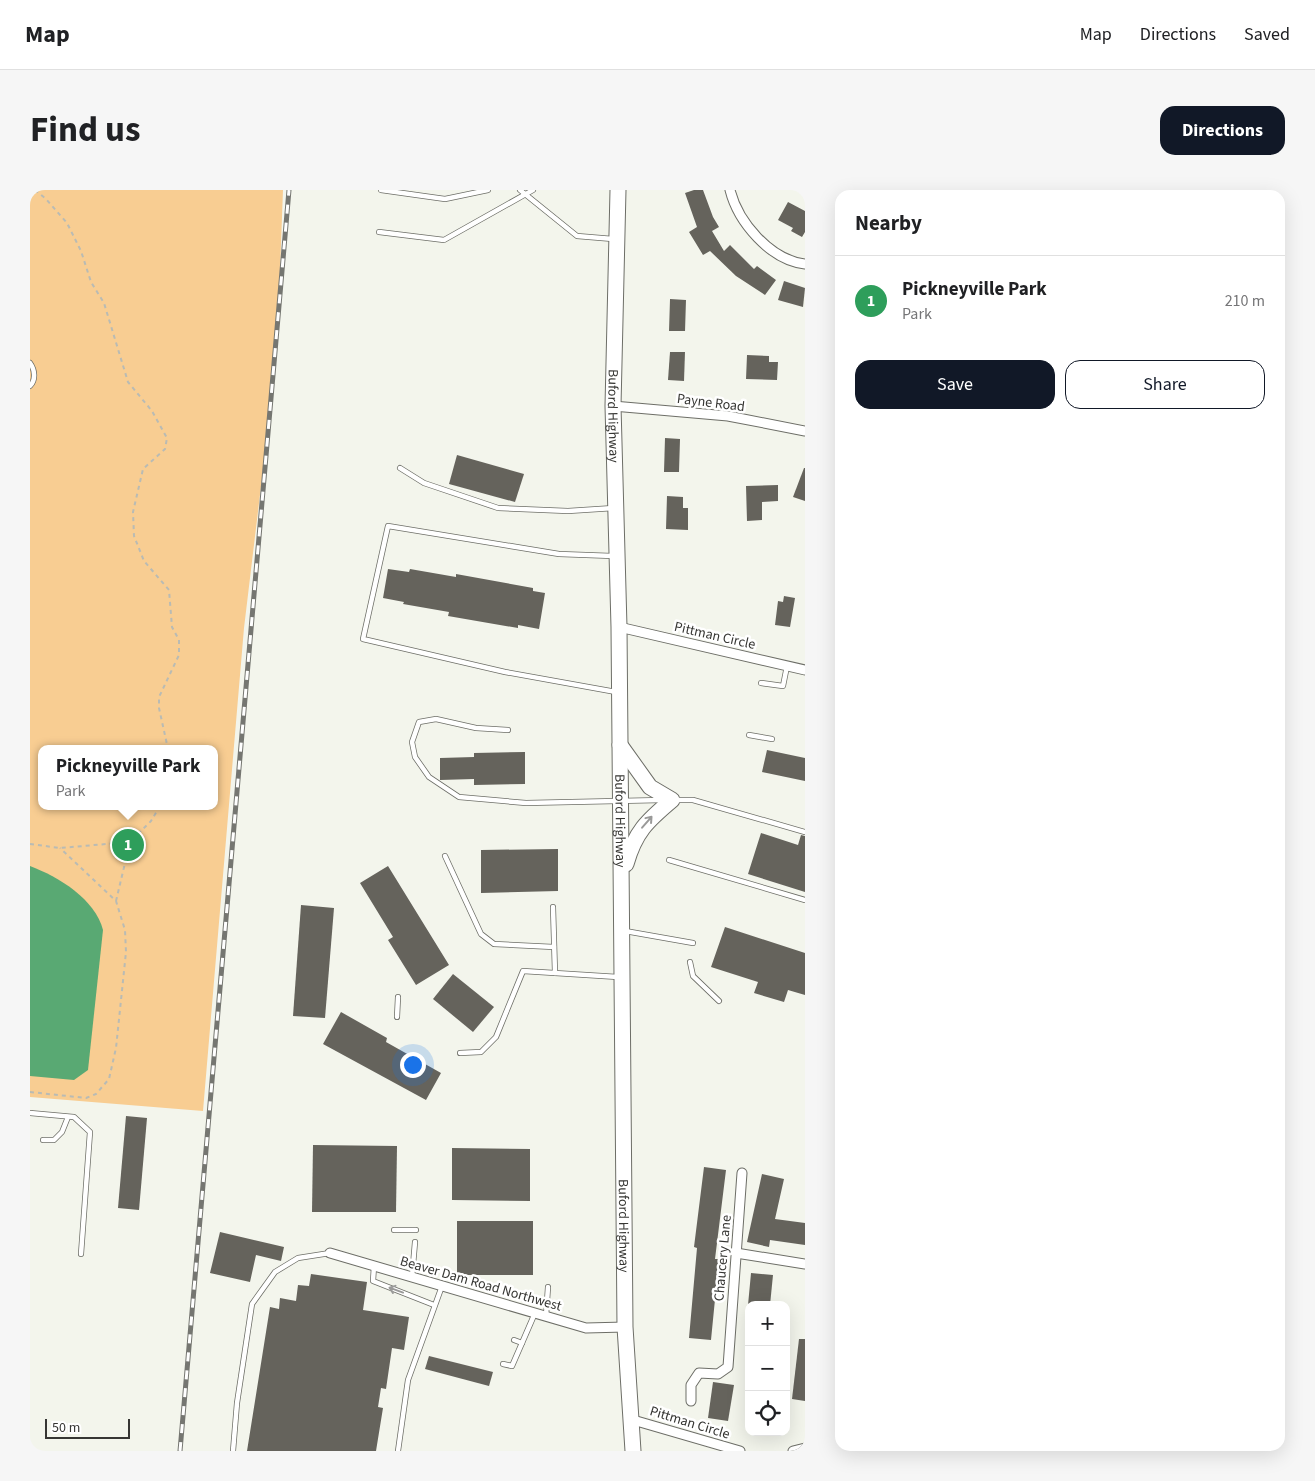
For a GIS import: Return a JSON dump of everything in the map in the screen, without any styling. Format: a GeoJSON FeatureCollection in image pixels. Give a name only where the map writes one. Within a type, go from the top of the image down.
{"type":"FeatureCollection","features":[{"type":"Feature","properties":{"kind":"main road","name":"Buford Highway"},"geometry":{"type":"LineString","coordinates":[[618,190],[612,406],[620,693],[625,1327],[633,1420],[633,1451]]}},
{"type":"Feature","properties":{"kind":"main road"},"geometry":{"type":"LineString","coordinates":[[620,745],[650,787],[672,800],[647,821],[631,846],[621,882]]}},
{"type":"Feature","properties":{"kind":"street"},"geometry":{"type":"LineString","coordinates":[[730,190],[738,211],[757,238],[784,256],[805,264]]}},
{"type":"Feature","properties":{"kind":"street","name":"Payne Road"},"geometry":{"type":"LineString","coordinates":[[612,406],[728,416],[805,431]]}},
{"type":"Feature","properties":{"kind":"street","name":"Pittman Circle"},"geometry":{"type":"LineString","coordinates":[[619,627],[805,670]]}},
{"type":"Feature","properties":{"kind":"street","name":"Chaucery Lane"},"geometry":{"type":"LineString","coordinates":[[691,1401],[691,1385],[699,1373],[718,1374],[728,1367],[728,1344],[742,1173]]}},
{"type":"Feature","properties":{"kind":"street","name":"Beaver Dam Road Northwest"},"geometry":{"type":"LineString","coordinates":[[330,1253],[586,1328],[625,1327]]}},
{"type":"Feature","properties":{"kind":"street"},"geometry":{"type":"LineString","coordinates":[[736,1254],[805,1264]]}},
{"type":"Feature","properties":{"kind":"street","name":"Pittman Circle"},"geometry":{"type":"LineString","coordinates":[[633,1420],[740,1451]]}},
{"type":"Feature","properties":{"kind":"street"},"geometry":{"type":"LineString","coordinates":[[792,1451],[805,1448]]}},
{"type":"Feature","properties":{"kind":"lane"},"geometry":{"type":"LineString","coordinates":[[381,190],[445,199],[488,190]]}},
{"type":"Feature","properties":{"kind":"lane"},"geometry":{"type":"LineString","coordinates":[[520,190],[577,236],[617,239]]}},
{"type":"Feature","properties":{"kind":"lane"},"geometry":{"type":"LineString","coordinates":[[380,232],[444,240],[534,190]]}},
{"type":"Feature","properties":{"kind":"lane"},"geometry":{"type":"LineString","coordinates":[[30,363],[35,373],[33,383],[30,386]]}},
{"type":"Feature","properties":{"kind":"lane"},"geometry":{"type":"LineString","coordinates":[[400,468],[424,483],[498,508],[568,511],[615,508]]}},
{"type":"Feature","properties":{"kind":"lane"},"geometry":{"type":"LineString","coordinates":[[617,556],[559,554],[388,526],[363,639],[505,672],[620,693]]}},
{"type":"Feature","properties":{"kind":"lane"},"geometry":{"type":"LineString","coordinates":[[761,683],[783,686],[787,666]]}},
{"type":"Feature","properties":{"kind":"lane"},"geometry":{"type":"LineString","coordinates":[[508,730],[476,728],[436,718],[419,722],[412,742],[415,757],[429,777],[459,797],[526,802],[693,800],[805,832]]}},
{"type":"Feature","properties":{"kind":"lane"},"geometry":{"type":"LineString","coordinates":[[749,735],[772,739]]}},
{"type":"Feature","properties":{"kind":"lane"},"geometry":{"type":"LineString","coordinates":[[445,856],[481,934],[494,944],[554,947]]}},
{"type":"Feature","properties":{"kind":"lane"},"geometry":{"type":"LineString","coordinates":[[669,860],[805,900]]}},
{"type":"Feature","properties":{"kind":"lane"},"geometry":{"type":"LineString","coordinates":[[553,907],[555,973]]}},
{"type":"Feature","properties":{"kind":"lane"},"geometry":{"type":"LineString","coordinates":[[622,930],[694,943]]}},
{"type":"Feature","properties":{"kind":"lane"},"geometry":{"type":"LineString","coordinates":[[690,962],[693,976],[719,1001]]}},
{"type":"Feature","properties":{"kind":"lane"},"geometry":{"type":"LineString","coordinates":[[460,1053],[481,1052],[496,1037],[523,971],[622,977]]}},
{"type":"Feature","properties":{"kind":"lane"},"geometry":{"type":"LineString","coordinates":[[397,1017],[398,996]]}},
{"type":"Feature","properties":{"kind":"lane"},"geometry":{"type":"LineString","coordinates":[[30,1113],[74,1118],[90,1132],[81,1254]]}},
{"type":"Feature","properties":{"kind":"lane"},"geometry":{"type":"LineString","coordinates":[[43,1140],[54,1140],[62,1132],[68,1117]]}},
{"type":"Feature","properties":{"kind":"lane"},"geometry":{"type":"LineString","coordinates":[[394,1230],[416,1230]]}},
{"type":"Feature","properties":{"kind":"lane"},"geometry":{"type":"LineString","coordinates":[[412,1277],[415,1242]]}},
{"type":"Feature","properties":{"kind":"lane"},"geometry":{"type":"LineString","coordinates":[[233,1451],[237,1403],[252,1304],[275,1272],[298,1258],[330,1253]]}},
{"type":"Feature","properties":{"kind":"lane"},"geometry":{"type":"LineString","coordinates":[[374,1266],[373,1281],[434,1305]]}},
{"type":"Feature","properties":{"kind":"lane"},"geometry":{"type":"LineString","coordinates":[[398,1451],[408,1380],[442,1286]]}},
{"type":"Feature","properties":{"kind":"lane"},"geometry":{"type":"LineString","coordinates":[[546,1316],[548,1287]]}},
{"type":"Feature","properties":{"kind":"lane"},"geometry":{"type":"LineString","coordinates":[[503,1364],[512,1366],[535,1313]]}},
{"type":"Feature","properties":{"kind":"lane"},"geometry":{"type":"LineString","coordinates":[[514,1340],[522,1344]]}},
{"type":"Feature","properties":{"kind":"path"},"geometry":{"type":"LineString","coordinates":[[35,190],[46,199],[66,223],[81,251],[91,282],[104,303],[128,382],[152,411],[166,438],[165,449],[143,469],[134,512],[134,536],[144,561],[169,590],[172,627],[179,640],[179,655],[159,698],[159,708],[167,745]]}},
{"type":"Feature","properties":{"kind":"path"},"geometry":{"type":"LineString","coordinates":[[116,901],[130,842],[151,821],[158,810]]}},
{"type":"Feature","properties":{"kind":"path"},"geometry":{"type":"LineString","coordinates":[[30,844],[60,848],[130,842]]}},
{"type":"Feature","properties":{"kind":"path"},"geometry":{"type":"LineString","coordinates":[[30,1092],[86,1098],[96,1094],[109,1079],[116,1048],[126,952],[125,930],[116,901],[60,848]]}},
{"type":"Feature","properties":{"kind":"shaded area"},"geometry":{"type":"Polygon","coordinates":[[[30,190],[283,190],[277,353],[244,628],[203,1111],[30,1097],[30,190]]]}},
{"type":"Feature","properties":{"kind":"shaded area"},"geometry":{"type":"Polygon","coordinates":[[[30,866],[53,876],[84,899],[99,919],[103,930],[88,1070],[74,1080],[30,1076],[30,866]]]}},
{"type":"Feature","properties":{"kind":"building"},"geometry":{"type":"Polygon","coordinates":[[[703,190],[713,217],[719,227],[712,231],[724,251],[730,245],[754,269],[757,266],[776,280],[765,295],[736,276],[710,251],[703,255],[689,232],[697,227],[685,193],[703,190]]]}},
{"type":"Feature","properties":{"kind":"building"},"geometry":{"type":"Polygon","coordinates":[[[788,202],[805,211],[805,232],[802,237],[791,231],[793,228],[778,220],[788,202]]]}},
{"type":"Feature","properties":{"kind":"building"},"geometry":{"type":"Polygon","coordinates":[[[784,281],[805,288],[803,307],[778,300],[784,281]]]}},
{"type":"Feature","properties":{"kind":"building"},"geometry":{"type":"Polygon","coordinates":[[[670,299],[686,300],[685,331],[669,331],[670,299]]]}},
{"type":"Feature","properties":{"kind":"building"},"geometry":{"type":"Polygon","coordinates":[[[670,352],[685,352],[684,381],[668,380],[670,352]]]}},
{"type":"Feature","properties":{"kind":"building"},"geometry":{"type":"Polygon","coordinates":[[[747,355],[769,356],[769,362],[778,362],[777,380],[746,379],[747,355]]]}},
{"type":"Feature","properties":{"kind":"building"},"geometry":{"type":"Polygon","coordinates":[[[665,438],[680,439],[679,472],[664,472],[665,438]]]}},
{"type":"Feature","properties":{"kind":"building"},"geometry":{"type":"Polygon","coordinates":[[[457,455],[524,474],[515,502],[449,484],[457,455]]]}},
{"type":"Feature","properties":{"kind":"building"},"geometry":{"type":"Polygon","coordinates":[[[805,468],[805,501],[793,497],[805,468]]]}},
{"type":"Feature","properties":{"kind":"building"},"geometry":{"type":"Polygon","coordinates":[[[778,485],[778,501],[762,502],[762,520],[747,521],[746,486],[778,485]]]}},
{"type":"Feature","properties":{"kind":"building"},"geometry":{"type":"Polygon","coordinates":[[[667,496],[683,497],[683,508],[688,508],[688,530],[666,529],[667,496]]]}},
{"type":"Feature","properties":{"kind":"building"},"geometry":{"type":"Polygon","coordinates":[[[388,569],[409,572],[410,569],[456,577],[456,574],[533,588],[533,591],[545,593],[539,629],[518,625],[518,628],[448,616],[449,612],[403,604],[404,602],[383,598],[388,569]]]}},
{"type":"Feature","properties":{"kind":"building"},"geometry":{"type":"Polygon","coordinates":[[[784,596],[795,598],[790,627],[775,625],[778,601],[783,602],[784,596]]]}},
{"type":"Feature","properties":{"kind":"building"},"geometry":{"type":"Polygon","coordinates":[[[767,750],[805,758],[805,781],[762,772],[767,750]]]}},
{"type":"Feature","properties":{"kind":"building"},"geometry":{"type":"Polygon","coordinates":[[[525,752],[525,784],[474,785],[474,779],[440,780],[440,758],[474,757],[474,753],[525,752]]]}},
{"type":"Feature","properties":{"kind":"building"},"geometry":{"type":"Polygon","coordinates":[[[761,833],[798,845],[801,835],[805,836],[805,892],[748,874],[761,833]]]}},
{"type":"Feature","properties":{"kind":"building"},"geometry":{"type":"Polygon","coordinates":[[[558,849],[558,891],[481,893],[481,850],[558,849]]]}},
{"type":"Feature","properties":{"kind":"building"},"geometry":{"type":"Polygon","coordinates":[[[388,866],[449,965],[416,985],[388,940],[393,937],[360,883],[388,866]]]}},
{"type":"Feature","properties":{"kind":"building"},"geometry":{"type":"Polygon","coordinates":[[[301,905],[334,908],[325,1018],[293,1016],[301,905]]]}},
{"type":"Feature","properties":{"kind":"building"},"geometry":{"type":"Polygon","coordinates":[[[725,927],[805,953],[805,995],[788,990],[784,1002],[754,993],[758,982],[711,967],[725,927]]]}},
{"type":"Feature","properties":{"kind":"building"},"geometry":{"type":"Polygon","coordinates":[[[453,974],[494,1007],[473,1032],[433,999],[453,974]]]}},
{"type":"Feature","properties":{"kind":"building"},"geometry":{"type":"Polygon","coordinates":[[[341,1012],[387,1038],[386,1042],[441,1073],[426,1100],[323,1044],[341,1012]]]}},
{"type":"Feature","properties":{"kind":"building"},"geometry":{"type":"Polygon","coordinates":[[[126,1116],[147,1118],[139,1210],[118,1208],[126,1116]]]}},
{"type":"Feature","properties":{"kind":"building"},"geometry":{"type":"Polygon","coordinates":[[[313,1145],[397,1146],[396,1212],[312,1212],[313,1145]]]}},
{"type":"Feature","properties":{"kind":"building"},"geometry":{"type":"Polygon","coordinates":[[[452,1148],[530,1149],[530,1201],[452,1200],[452,1148]]]}},
{"type":"Feature","properties":{"kind":"building"},"geometry":{"type":"Polygon","coordinates":[[[704,1167],[726,1170],[715,1259],[719,1259],[711,1340],[689,1338],[697,1248],[694,1247],[704,1167]]]}},
{"type":"Feature","properties":{"kind":"building"},"geometry":{"type":"Polygon","coordinates":[[[762,1174],[784,1179],[775,1219],[805,1223],[805,1245],[770,1240],[769,1247],[747,1242],[762,1174]]]}},
{"type":"Feature","properties":{"kind":"building"},"geometry":{"type":"Polygon","coordinates":[[[457,1221],[533,1221],[533,1275],[457,1275],[457,1221]]]}},
{"type":"Feature","properties":{"kind":"building"},"geometry":{"type":"Polygon","coordinates":[[[220,1232],[284,1247],[281,1261],[256,1255],[250,1282],[210,1273],[220,1232]]]}},
{"type":"Feature","properties":{"kind":"building"},"geometry":{"type":"Polygon","coordinates":[[[751,1273],[773,1275],[770,1301],[748,1301],[751,1273]]]}},
{"type":"Feature","properties":{"kind":"building"},"geometry":{"type":"Polygon","coordinates":[[[311,1274],[367,1282],[363,1310],[409,1317],[404,1350],[392,1348],[386,1389],[381,1388],[378,1407],[383,1408],[376,1451],[247,1451],[270,1307],[279,1309],[280,1298],[296,1301],[298,1285],[309,1286],[311,1274]]]}},
{"type":"Feature","properties":{"kind":"building"},"geometry":{"type":"Polygon","coordinates":[[[799,1339],[805,1339],[805,1401],[792,1399],[799,1339]]]}},
{"type":"Feature","properties":{"kind":"building"},"geometry":{"type":"Polygon","coordinates":[[[429,1356],[493,1372],[489,1386],[425,1369],[429,1356]]]}},
{"type":"Feature","properties":{"kind":"building"},"geometry":{"type":"Polygon","coordinates":[[[713,1382],[734,1385],[728,1421],[708,1418],[713,1382]]]}},
{"type":"Feature","properties":{"kind":"railway"},"geometry":{"type":"LineString","coordinates":[[180,1451],[289,190]]}},
{"type":"Feature","properties":{"kind":"place","name":"Pickneyville Park"},"geometry":{"type":"Point","coordinates":[128,845]}}]}
